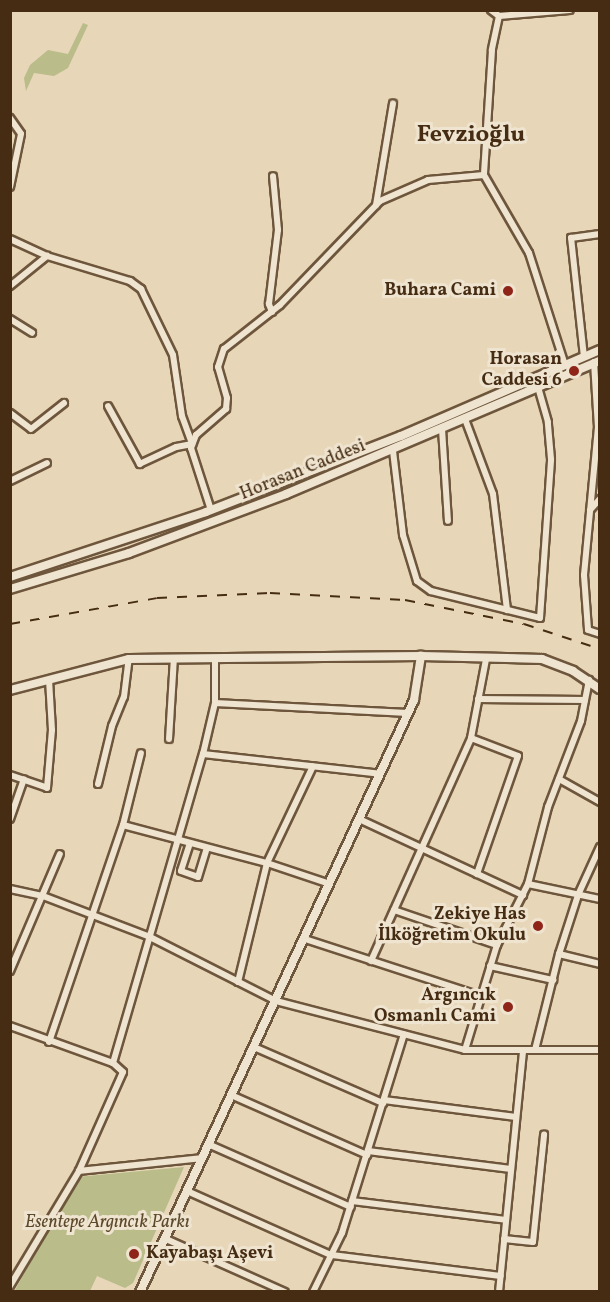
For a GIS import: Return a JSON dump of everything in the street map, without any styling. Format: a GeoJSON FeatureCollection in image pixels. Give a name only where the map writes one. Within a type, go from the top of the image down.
{"type":"FeatureCollection","features":[{"type":"Feature","properties":{"kind":"street"},"geometry":{"type":"LineString","coordinates":[[491,10],[499,16],[570,10]]}},
{"type":"Feature","properties":{"kind":"street"},"geometry":{"type":"LineString","coordinates":[[499,16],[492,50],[484,175],[530,253],[565,364]]}},
{"type":"Feature","properties":{"kind":"street"},"geometry":{"type":"LineString","coordinates":[[376,205],[393,102]]}},
{"type":"Feature","properties":{"kind":"street"},"geometry":{"type":"LineString","coordinates":[[10,118],[21,134],[10,187]]}},
{"type":"Feature","properties":{"kind":"street"},"geometry":{"type":"LineString","coordinates":[[108,406],[140,464],[176,447],[192,444],[227,406],[218,367],[221,353],[272,312],[376,205],[428,180],[484,175]]}},
{"type":"Feature","properties":{"kind":"street"},"geometry":{"type":"LineString","coordinates":[[272,312],[269,304],[278,230],[273,176]]}},
{"type":"Feature","properties":{"kind":"street"},"geometry":{"type":"LineString","coordinates":[[584,357],[571,238],[600,234]]}},
{"type":"Feature","properties":{"kind":"street"},"geometry":{"type":"LineString","coordinates":[[10,239],[47,256],[130,281],[145,294],[173,356],[182,416],[211,510]]}},
{"type":"Feature","properties":{"kind":"street"},"geometry":{"type":"LineString","coordinates":[[10,286],[47,256]]}},
{"type":"Feature","properties":{"kind":"street"},"geometry":{"type":"LineString","coordinates":[[10,319],[33,333]]}},
{"type":"Feature","properties":{"kind":"street","name":"Horasan Caddesi"},"geometry":{"type":"LineString","coordinates":[[10,577],[211,510],[401,436],[600,350]]}},
{"type":"Feature","properties":{"kind":"street"},"geometry":{"type":"LineString","coordinates":[[597,362],[598,427],[584,575],[588,630],[600,634]]}},
{"type":"Feature","properties":{"kind":"street","name":"Horasan Caddesi"},"geometry":{"type":"LineString","coordinates":[[10,589],[158,542],[393,451],[597,362]]}},
{"type":"Feature","properties":{"kind":"street"},"geometry":{"type":"LineString","coordinates":[[393,451],[404,535],[417,581],[431,591],[540,618],[551,447],[538,387]]}},
{"type":"Feature","properties":{"kind":"street"},"geometry":{"type":"LineString","coordinates":[[10,413],[31,429],[64,403]]}},
{"type":"Feature","properties":{"kind":"street"},"geometry":{"type":"LineString","coordinates":[[465,419],[493,494],[507,610]]}},
{"type":"Feature","properties":{"kind":"street"},"geometry":{"type":"LineString","coordinates":[[442,429],[448,521]]}},
{"type":"Feature","properties":{"kind":"street"},"geometry":{"type":"LineString","coordinates":[[10,481],[47,463]]}},
{"type":"Feature","properties":{"kind":"street"},"geometry":{"type":"LineString","coordinates":[[590,510],[600,499]]}},
{"type":"Feature","properties":{"kind":"street"},"geometry":{"type":"LineString","coordinates":[[144,1290],[208,1144],[408,713],[417,690],[421,656]]}},
{"type":"Feature","properties":{"kind":"street"},"geometry":{"type":"LineString","coordinates":[[10,690],[129,660],[421,656],[542,659],[589,680],[600,689]]}},
{"type":"Feature","properties":{"kind":"street"},"geometry":{"type":"LineString","coordinates":[[169,739],[174,658]]}},
{"type":"Feature","properties":{"kind":"street"},"geometry":{"type":"LineString","coordinates":[[113,1063],[203,753],[215,703],[215,659]]}},
{"type":"Feature","properties":{"kind":"street"},"geometry":{"type":"LineString","coordinates":[[371,961],[471,738],[486,659]]}},
{"type":"Feature","properties":{"kind":"street"},"geometry":{"type":"LineString","coordinates":[[98,784],[112,726],[124,697],[129,660]]}},
{"type":"Feature","properties":{"kind":"street"},"geometry":{"type":"LineString","coordinates":[[10,775],[47,788],[52,730],[49,680]]}},
{"type":"Feature","properties":{"kind":"street"},"geometry":{"type":"LineString","coordinates":[[465,1050],[497,945],[528,884],[585,700],[589,680]]}},
{"type":"Feature","properties":{"kind":"street"},"geometry":{"type":"LineString","coordinates":[[478,699],[585,700]]}},
{"type":"Feature","properties":{"kind":"street"},"geometry":{"type":"LineString","coordinates":[[215,703],[408,713]]}},
{"type":"Feature","properties":{"kind":"street"},"geometry":{"type":"LineString","coordinates":[[471,738],[518,756],[477,874]]}},
{"type":"Feature","properties":{"kind":"street"},"geometry":{"type":"LineString","coordinates":[[49,1041],[123,825],[141,753]]}},
{"type":"Feature","properties":{"kind":"street"},"geometry":{"type":"LineString","coordinates":[[203,753],[380,774]]}},
{"type":"Feature","properties":{"kind":"street"},"geometry":{"type":"LineString","coordinates":[[238,982],[267,863],[313,766]]}},
{"type":"Feature","properties":{"kind":"street"},"geometry":{"type":"LineString","coordinates":[[10,819],[24,779]]}},
{"type":"Feature","properties":{"kind":"street"},"geometry":{"type":"LineString","coordinates":[[559,780],[600,802]]}},
{"type":"Feature","properties":{"kind":"street"},"geometry":{"type":"LineString","coordinates":[[359,819],[523,895]]}},
{"type":"Feature","properties":{"kind":"street"},"geometry":{"type":"LineString","coordinates":[[123,825],[267,863],[330,884]]}},
{"type":"Feature","properties":{"kind":"street"},"geometry":{"type":"LineString","coordinates":[[190,843],[181,871],[198,877],[207,848]]}},
{"type":"Feature","properties":{"kind":"street"},"geometry":{"type":"LineString","coordinates":[[535,1050],[559,954],[578,895],[600,847]]}},
{"type":"Feature","properties":{"kind":"street"},"geometry":{"type":"LineString","coordinates":[[10,971],[60,854]]}},
{"type":"Feature","properties":{"kind":"street"},"geometry":{"type":"LineString","coordinates":[[528,884],[600,899]]}},
{"type":"Feature","properties":{"kind":"street"},"geometry":{"type":"LineString","coordinates":[[10,889],[43,896],[149,936],[276,1001],[465,1050],[600,1050]]}},
{"type":"Feature","properties":{"kind":"street"},"geometry":{"type":"LineString","coordinates":[[394,910],[497,945]]}},
{"type":"Feature","properties":{"kind":"street"},"geometry":{"type":"LineString","coordinates":[[305,939],[480,996]]}},
{"type":"Feature","properties":{"kind":"street"},"geometry":{"type":"LineString","coordinates":[[559,954],[600,964]]}},
{"type":"Feature","properties":{"kind":"street"},"geometry":{"type":"LineString","coordinates":[[490,966],[553,980]]}},
{"type":"Feature","properties":{"kind":"street"},"geometry":{"type":"LineString","coordinates":[[10,1026],[113,1063],[123,1072],[79,1171],[10,1286]]}},
{"type":"Feature","properties":{"kind":"street"},"geometry":{"type":"LineString","coordinates":[[313,1292],[331,1255],[351,1204],[404,1034]]}},
{"type":"Feature","properties":{"kind":"street"},"geometry":{"type":"LineString","coordinates":[[254,1047],[383,1102],[516,1117]]}},
{"type":"Feature","properties":{"kind":"street"},"geometry":{"type":"LineString","coordinates":[[499,1292],[523,1050]]}},
{"type":"Feature","properties":{"kind":"street"},"geometry":{"type":"LineString","coordinates":[[231,1095],[367,1153],[511,1169]]}},
{"type":"Feature","properties":{"kind":"street"},"geometry":{"type":"LineString","coordinates":[[504,1239],[533,1242],[544,1135]]}},
{"type":"Feature","properties":{"kind":"street"},"geometry":{"type":"LineString","coordinates":[[208,1144],[351,1204],[506,1220]]}},
{"type":"Feature","properties":{"kind":"street"},"geometry":{"type":"LineString","coordinates":[[79,1171],[202,1158]]}},
{"type":"Feature","properties":{"kind":"street"},"geometry":{"type":"LineString","coordinates":[[187,1191],[331,1255],[501,1276]]}},
{"type":"Feature","properties":{"kind":"street"},"geometry":{"type":"LineString","coordinates":[[166,1239],[285,1292]]}},
{"type":"Feature","properties":{"kind":"green space"},"geometry":{"type":"Polygon","coordinates":[[[83,23],[88,25],[68,68],[54,76],[34,73],[26,91],[24,78],[30,65],[48,50],[68,54],[83,23]]]}},
{"type":"Feature","properties":{"kind":"green space","name":"Esentepe Argıncık Parkı"},"geometry":{"type":"Polygon","coordinates":[[[184,1167],[133,1283],[125,1288],[97,1276],[90,1291],[14,1292],[77,1177],[184,1167]]]}},
{"type":"Feature","properties":{"kind":"railway"},"geometry":{"type":"LineString","coordinates":[[10,624],[157,598],[270,593],[405,600],[524,624],[600,649]]}},
{"type":"Feature","properties":{"kind":"place","name":"Buhara Cami"},"geometry":{"type":"Point","coordinates":[508,291]}},
{"type":"Feature","properties":{"kind":"place","name":"Horasan Caddesi 6"},"geometry":{"type":"Point","coordinates":[574,371]}},
{"type":"Feature","properties":{"kind":"place","name":"Zekiye Has İlköğretim Okulu"},"geometry":{"type":"Point","coordinates":[538,926]}},
{"type":"Feature","properties":{"kind":"place","name":"Argıncık Osmanlı Cami"},"geometry":{"type":"Point","coordinates":[508,1007]}},
{"type":"Feature","properties":{"kind":"place","name":"Kayabaşı Aşevi"},"geometry":{"type":"Point","coordinates":[134,1254]}},
{"type":"Feature","properties":{"kind":"district","name":"Fevzioğlu"},"geometry":{"type":"Point","coordinates":[471,136]}}]}
